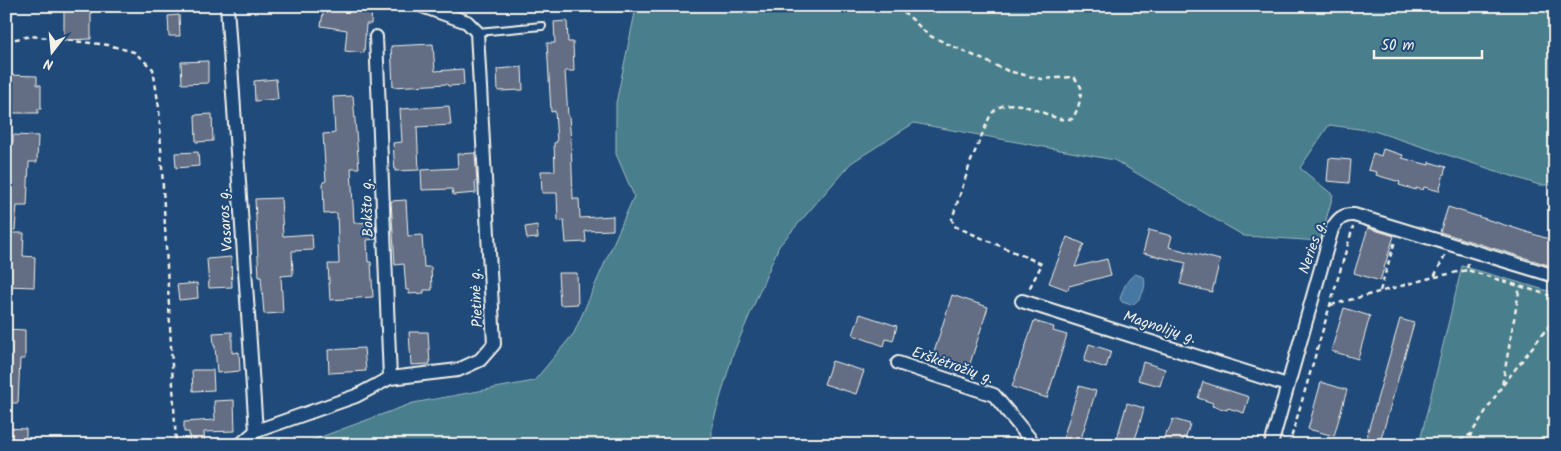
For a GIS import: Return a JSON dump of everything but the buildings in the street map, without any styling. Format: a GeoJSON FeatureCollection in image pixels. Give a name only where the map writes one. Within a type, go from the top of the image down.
{"type":"FeatureCollection","features":[{"type":"Feature","properties":{"kind":"street","name":"Vasaros g."},"geometry":{"type":"LineString","coordinates":[[227,6],[256,431]]}},
{"type":"Feature","properties":{"kind":"street"},"geometry":{"type":"LineString","coordinates":[[422,6],[467,22],[477,32]]}},
{"type":"Feature","properties":{"kind":"street","name":"Pietinė g."},"geometry":{"type":"LineString","coordinates":[[240,445],[256,431],[356,396],[390,378],[458,370],[480,360],[494,344],[477,32]]}},
{"type":"Feature","properties":{"kind":"street","name":"Bokšto g."},"geometry":{"type":"LineString","coordinates":[[376,37],[390,378]]}},
{"type":"Feature","properties":{"kind":"street","name":"Neries g."},"geometry":{"type":"LineString","coordinates":[[1271,445],[1332,228],[1342,216],[1356,216]]}},
{"type":"Feature","properties":{"kind":"street"},"geometry":{"type":"LineString","coordinates":[[1356,216],[1555,276]]}},
{"type":"Feature","properties":{"kind":"street","name":"Magnolijų g."},"geometry":{"type":"LineString","coordinates":[[1022,301],[1287,385]]}},
{"type":"Feature","properties":{"kind":"street","name":"Erškėtrožių g."},"geometry":{"type":"LineString","coordinates":[[898,363],[994,395],[1035,445]]}},
{"type":"Feature","properties":{"kind":"lane"},"geometry":{"type":"LineString","coordinates":[[477,32],[542,26]]}},
{"type":"Feature","properties":{"kind":"path"},"geometry":{"type":"LineString","coordinates":[[896,6],[914,20],[928,35],[967,53],[1008,70],[1041,79],[1074,77],[1082,86],[1081,100],[1072,119],[1058,119],[1033,108],[1014,104],[1001,106],[994,110],[971,161],[952,219],[954,226],[1042,264],[1022,301]]}},
{"type":"Feature","properties":{"kind":"path"},"geometry":{"type":"LineString","coordinates":[[6,41],[31,36],[108,45],[134,52],[153,69],[159,118],[176,445]]}},
{"type":"Feature","properties":{"kind":"path"},"geometry":{"type":"LineString","coordinates":[[1289,445],[1356,216]]}},
{"type":"Feature","properties":{"kind":"path"},"geometry":{"type":"LineString","coordinates":[[1380,291],[1396,237]]}},
{"type":"Feature","properties":{"kind":"path"},"geometry":{"type":"LineString","coordinates":[[1434,277],[1446,253]]}},
{"type":"Feature","properties":{"kind":"path"},"geometry":{"type":"LineString","coordinates":[[1466,259],[1468,261],[1468,270]]}},
{"type":"Feature","properties":{"kind":"path"},"geometry":{"type":"LineString","coordinates":[[1331,305],[1434,277],[1468,270],[1555,296]]}},
{"type":"Feature","properties":{"kind":"path"},"geometry":{"type":"LineString","coordinates":[[1502,386],[1520,286]]}},
{"type":"Feature","properties":{"kind":"path"},"geometry":{"type":"LineString","coordinates":[[1466,445],[1502,386],[1555,318]]}},
{"type":"Feature","properties":{"kind":"path"},"geometry":{"type":"LineString","coordinates":[[1545,331],[1555,328]]}},
{"type":"Feature","properties":{"kind":"path"},"geometry":{"type":"LineString","coordinates":[[1452,445],[1471,434]]}},
{"type":"Feature","properties":{"kind":"green space"},"geometry":{"type":"Polygon","coordinates":[[[634,6],[1555,6],[1555,185],[1539,185],[1374,131],[1329,125],[1300,168],[1333,195],[1320,241],[1244,236],[1114,160],[914,123],[851,163],[779,246],[733,354],[712,426],[712,445],[299,445],[413,403],[534,381],[574,333],[634,196],[616,154],[616,103],[636,8],[634,6]]]}},
{"type":"Feature","properties":{"kind":"green space"},"geometry":{"type":"Polygon","coordinates":[[[1462,266],[1555,293],[1555,445],[1419,445],[1462,266]]]}},
{"type":"Feature","properties":{"kind":"water"},"geometry":{"type":"Polygon","coordinates":[[[1135,274],[1144,277],[1145,285],[1138,300],[1131,305],[1122,302],[1120,299],[1125,285],[1135,274]]]}}]}
